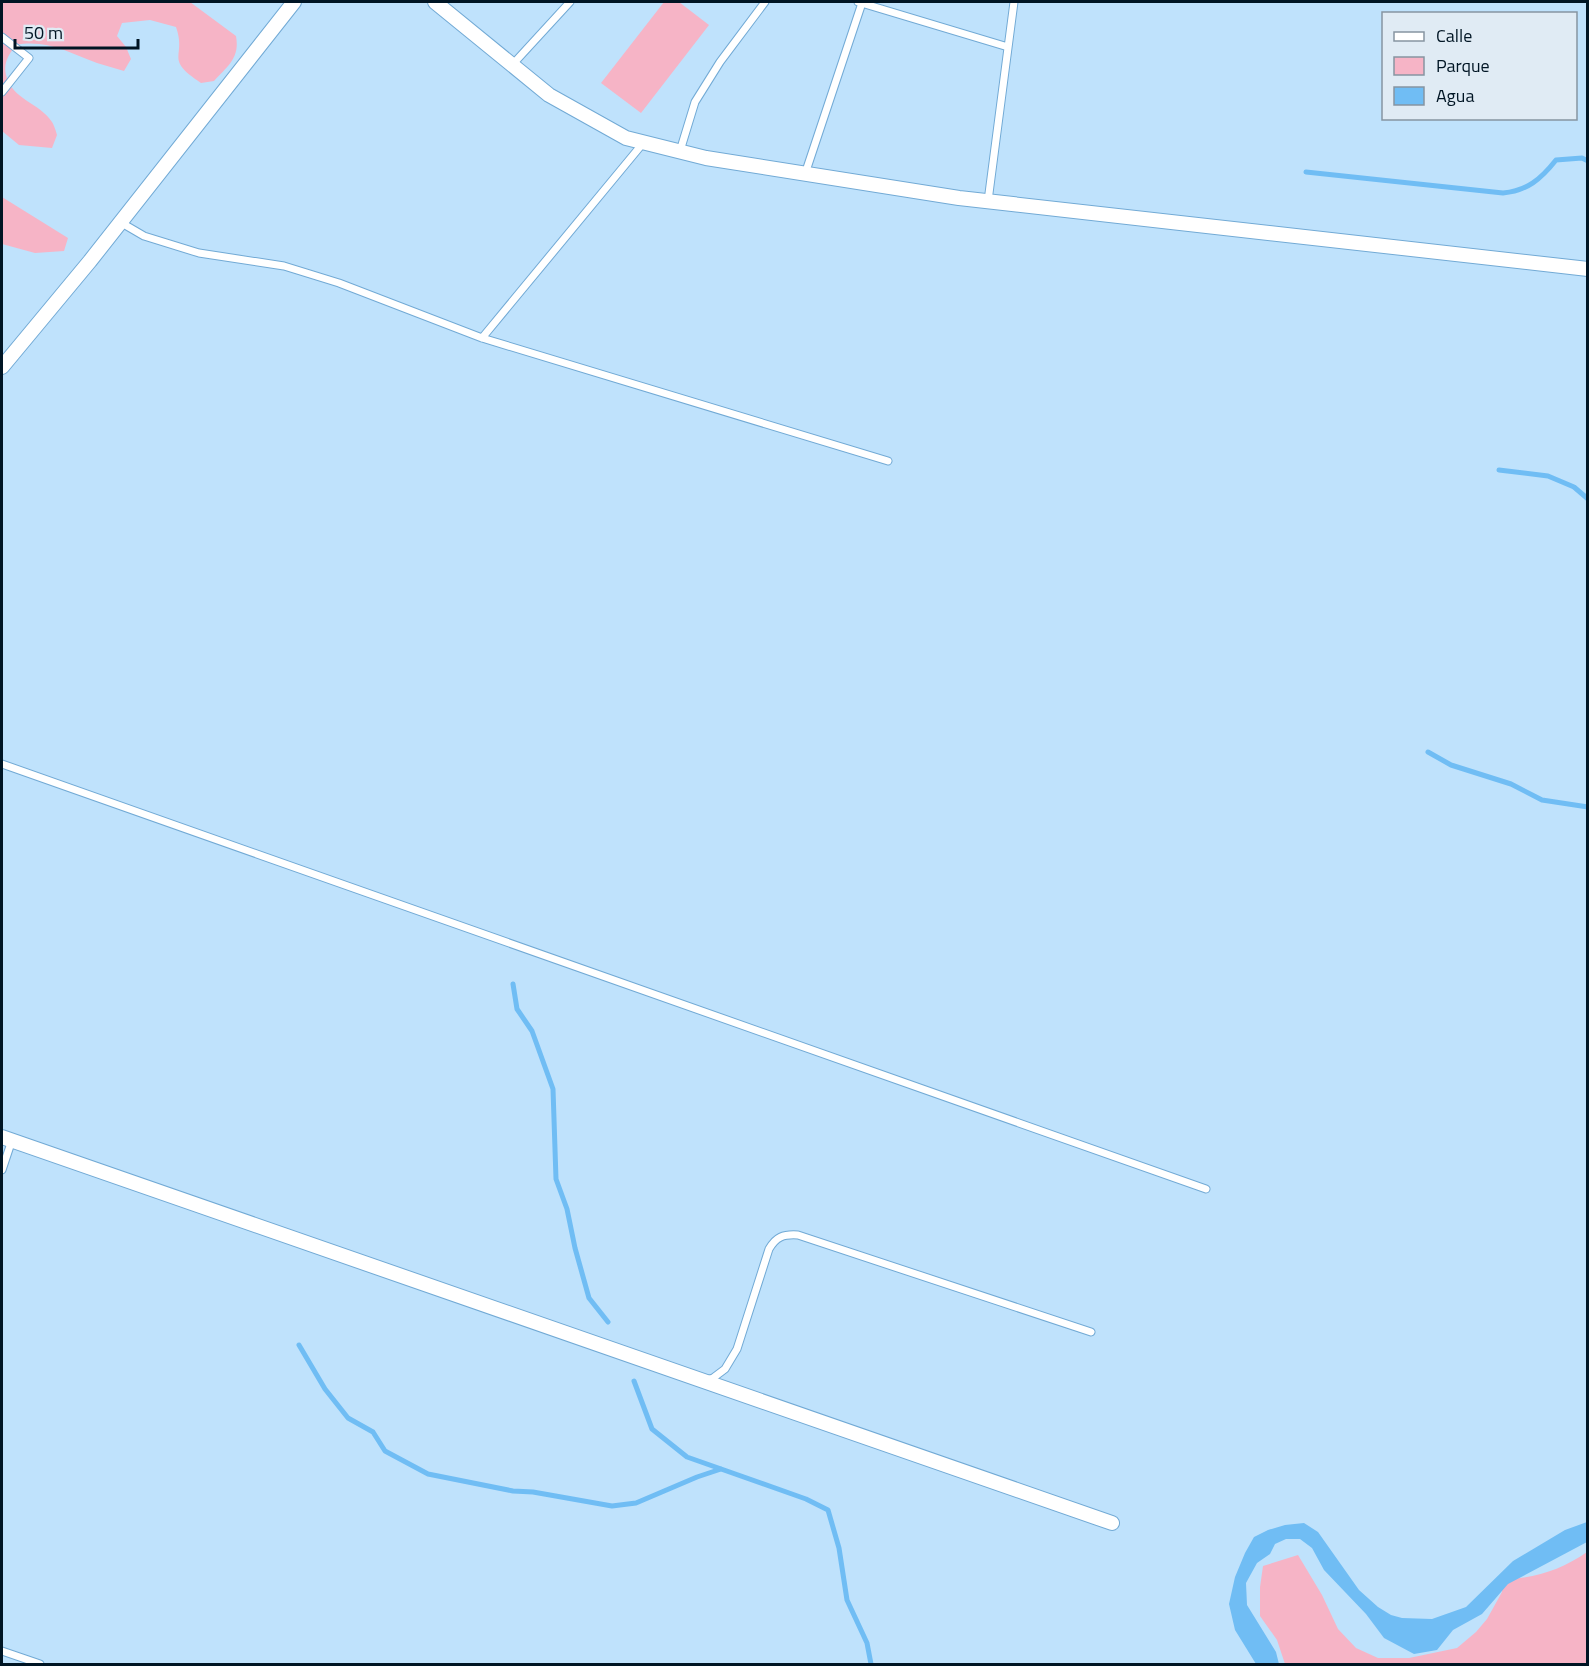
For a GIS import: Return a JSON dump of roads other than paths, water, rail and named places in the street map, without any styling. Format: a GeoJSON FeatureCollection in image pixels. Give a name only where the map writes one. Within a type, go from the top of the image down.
{"type":"FeatureCollection","features":[{"type":"Feature","properties":{"kind":"street"},"geometry":{"type":"LineString","coordinates":[[2,367],[294,2]]}},
{"type":"Feature","properties":{"kind":"street"},"geometry":{"type":"LineString","coordinates":[[435,2],[549,95],[626,138],[706,158],[988,201],[1587,269]]}},
{"type":"Feature","properties":{"kind":"street"},"geometry":{"type":"LineString","coordinates":[[7,1139],[1112,1523]]}},
{"type":"Feature","properties":{"kind":"lane"},"geometry":{"type":"LineString","coordinates":[[513,64],[570,2]]}},
{"type":"Feature","properties":{"kind":"lane"},"geometry":{"type":"LineString","coordinates":[[680,151],[695,102],[720,62],[765,2]]}},
{"type":"Feature","properties":{"kind":"lane"},"geometry":{"type":"LineString","coordinates":[[805,174],[860,2],[1008,47]]}},
{"type":"Feature","properties":{"kind":"lane"},"geometry":{"type":"LineString","coordinates":[[988,201],[1014,2]]}},
{"type":"Feature","properties":{"kind":"lane"},"geometry":{"type":"LineString","coordinates":[[2,37],[29,58],[2,92]]}},
{"type":"Feature","properties":{"kind":"lane"},"geometry":{"type":"LineString","coordinates":[[482,338],[645,142]]}},
{"type":"Feature","properties":{"kind":"lane"},"geometry":{"type":"LineString","coordinates":[[120,222],[144,236],[199,253],[284,266],[339,282],[482,338],[888,461]]}},
{"type":"Feature","properties":{"kind":"lane"},"geometry":{"type":"LineString","coordinates":[[2,764],[1206,1189]]}},
{"type":"Feature","properties":{"kind":"lane"},"geometry":{"type":"LineString","coordinates":[[2,1170],[7,1139]]}},
{"type":"Feature","properties":{"kind":"lane"},"geometry":{"type":"LineString","coordinates":[[704,1381],[716,1376],[730,1363],[737,1349],[769,1250],[774,1241],[784,1235],[798,1235],[1091,1332]]}},
{"type":"Feature","properties":{"kind":"lane"},"geometry":{"type":"LineString","coordinates":[[2,1651],[40,1665]]}},
{"type":"Feature","properties":{"kind":"water"},"geometry":{"type":"Polygon","coordinates":[[[1587,1522],[1587,1542],[1508,1584],[1482,1614],[1453,1630],[1437,1650],[1414,1654],[1384,1638],[1366,1614],[1324,1570],[1312,1548],[1300,1539],[1286,1539],[1275,1544],[1270,1554],[1257,1563],[1246,1583],[1247,1605],[1276,1652],[1279,1664],[1256,1664],[1235,1630],[1229,1604],[1235,1577],[1254,1537],[1268,1530],[1304,1523],[1318,1532],[1359,1590],[1378,1607],[1391,1615],[1402,1618],[1432,1619],[1466,1607],[1513,1561],[1565,1530],[1587,1522]]]}},
{"type":"Feature","properties":{"kind":"waterway"},"geometry":{"type":"LineString","coordinates":[[1306,172],[1503,193],[1519,190],[1533,183],[1556,160],[1582,158],[1588,161]]}},
{"type":"Feature","properties":{"kind":"waterway"},"geometry":{"type":"LineString","coordinates":[[1499,470],[1548,476],[1574,487],[1588,499]]}},
{"type":"Feature","properties":{"kind":"waterway"},"geometry":{"type":"LineString","coordinates":[[1428,752],[1451,765],[1511,784],[1542,800],[1588,807]]}},
{"type":"Feature","properties":{"kind":"waterway"},"geometry":{"type":"LineString","coordinates":[[513,984],[517,1009],[532,1031],[553,1089],[556,1179],[567,1209],[589,1298],[608,1322]]}},
{"type":"Feature","properties":{"kind":"waterway"},"geometry":{"type":"LineString","coordinates":[[299,1345],[325,1389],[348,1418],[373,1432],[385,1451],[428,1474],[513,1491],[533,1492],[612,1506],[636,1503],[721,1469]]}},
{"type":"Feature","properties":{"kind":"waterway"},"geometry":{"type":"LineString","coordinates":[[634,1381],[652,1429],[687,1457],[806,1499],[828,1510],[839,1548],[847,1600],[867,1643],[871,1664]]}}]}
